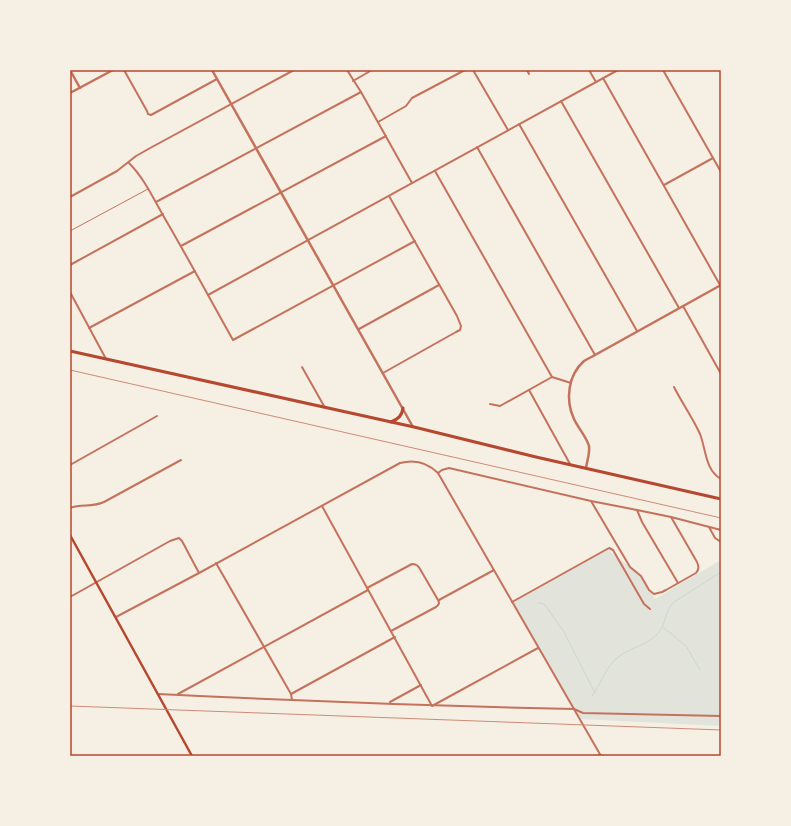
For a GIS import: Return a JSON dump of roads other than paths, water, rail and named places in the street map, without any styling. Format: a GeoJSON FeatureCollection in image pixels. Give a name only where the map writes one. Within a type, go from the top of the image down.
{"type":"FeatureCollection","features":[{"type":"Feature","properties":{"kind":"main road"},"geometry":{"type":"LineString","coordinates":[[70,351],[414,427],[721,499]]}},
{"type":"Feature","properties":{"kind":"main road"},"geometry":{"type":"LineString","coordinates":[[391,422],[401,416],[403,408]]}},
{"type":"Feature","properties":{"kind":"main road"},"geometry":{"type":"LineString","coordinates":[[70,535],[192,756]]}},
{"type":"Feature","properties":{"kind":"street"},"geometry":{"type":"LineString","coordinates":[[70,70],[80,88]]}},
{"type":"Feature","properties":{"kind":"street"},"geometry":{"type":"LineString","coordinates":[[70,93],[113,70]]}},
{"type":"Feature","properties":{"kind":"street"},"geometry":{"type":"LineString","coordinates":[[124,70],[148,114],[152,115],[217,79]]}},
{"type":"Feature","properties":{"kind":"street"},"geometry":{"type":"LineString","coordinates":[[212,70],[414,427]]}},
{"type":"Feature","properties":{"kind":"street"},"geometry":{"type":"LineString","coordinates":[[70,197],[116,172],[136,156],[294,70]]}},
{"type":"Feature","properties":{"kind":"street"},"geometry":{"type":"LineString","coordinates":[[347,70],[412,183]]}},
{"type":"Feature","properties":{"kind":"street"},"geometry":{"type":"LineString","coordinates":[[353,81],[372,70]]}},
{"type":"Feature","properties":{"kind":"street"},"geometry":{"type":"LineString","coordinates":[[378,122],[406,106],[412,98],[465,70]]}},
{"type":"Feature","properties":{"kind":"street"},"geometry":{"type":"LineString","coordinates":[[473,70],[508,130]]}},
{"type":"Feature","properties":{"kind":"street"},"geometry":{"type":"LineString","coordinates":[[527,70],[529,74]]}},
{"type":"Feature","properties":{"kind":"street"},"geometry":{"type":"LineString","coordinates":[[589,70],[596,82]]}},
{"type":"Feature","properties":{"kind":"street"},"geometry":{"type":"LineString","coordinates":[[208,295],[618,70]]}},
{"type":"Feature","properties":{"kind":"street"},"geometry":{"type":"LineString","coordinates":[[663,70],[721,172]]}},
{"type":"Feature","properties":{"kind":"street"},"geometry":{"type":"LineString","coordinates":[[586,468],[589,448],[571,412],[569,395],[574,375],[581,365],[584,361],[721,285],[603,78]]}},
{"type":"Feature","properties":{"kind":"street"},"geometry":{"type":"LineString","coordinates":[[156,202],[361,92]]}},
{"type":"Feature","properties":{"kind":"street"},"geometry":{"type":"LineString","coordinates":[[561,101],[679,308]]}},
{"type":"Feature","properties":{"kind":"street"},"geometry":{"type":"LineString","coordinates":[[519,124],[637,331]]}},
{"type":"Feature","properties":{"kind":"street"},"geometry":{"type":"LineString","coordinates":[[181,246],[386,136]]}},
{"type":"Feature","properties":{"kind":"street"},"geometry":{"type":"LineString","coordinates":[[477,147],[595,355]]}},
{"type":"Feature","properties":{"kind":"street"},"geometry":{"type":"LineString","coordinates":[[664,185],[713,158]]}},
{"type":"Feature","properties":{"kind":"street"},"geometry":{"type":"LineString","coordinates":[[129,162],[138,173],[156,202],[233,340],[415,241]]}},
{"type":"Feature","properties":{"kind":"street"},"geometry":{"type":"LineString","coordinates":[[435,171],[552,377],[571,383]]}},
{"type":"Feature","properties":{"kind":"street"},"geometry":{"type":"LineString","coordinates":[[383,372],[456,332],[460,328],[461,324],[389,196]]}},
{"type":"Feature","properties":{"kind":"street"},"geometry":{"type":"LineString","coordinates":[[70,265],[163,214]]}},
{"type":"Feature","properties":{"kind":"street"},"geometry":{"type":"LineString","coordinates":[[89,328],[195,271]]}},
{"type":"Feature","properties":{"kind":"street"},"geometry":{"type":"LineString","coordinates":[[359,329],[439,285]]}},
{"type":"Feature","properties":{"kind":"street"},"geometry":{"type":"LineString","coordinates":[[70,292],[106,359]]}},
{"type":"Feature","properties":{"kind":"street"},"geometry":{"type":"LineString","coordinates":[[682,306],[721,374]]}},
{"type":"Feature","properties":{"kind":"street"},"geometry":{"type":"LineString","coordinates":[[302,367],[325,408]]}},
{"type":"Feature","properties":{"kind":"street"},"geometry":{"type":"LineString","coordinates":[[490,404],[500,406],[552,377]]}},
{"type":"Feature","properties":{"kind":"street"},"geometry":{"type":"LineString","coordinates":[[674,387],[700,435],[704,452],[712,472],[721,479]]}},
{"type":"Feature","properties":{"kind":"street"},"geometry":{"type":"LineString","coordinates":[[529,390],[570,464]]}},
{"type":"Feature","properties":{"kind":"street"},"geometry":{"type":"LineString","coordinates":[[70,465],[157,416]]}},
{"type":"Feature","properties":{"kind":"street"},"geometry":{"type":"LineString","coordinates":[[70,508],[77,505],[92,506],[100,504],[181,460]]}},
{"type":"Feature","properties":{"kind":"street"},"geometry":{"type":"LineString","coordinates":[[116,617],[402,462],[422,462],[433,468],[438,473],[601,756],[596,756]]}},
{"type":"Feature","properties":{"kind":"street"},"geometry":{"type":"LineString","coordinates":[[438,473],[448,468],[671,517],[721,530]]}},
{"type":"Feature","properties":{"kind":"street"},"geometry":{"type":"LineString","coordinates":[[591,500],[630,567],[641,576],[649,590],[654,594],[666,590],[696,573],[699,567],[671,517]]}},
{"type":"Feature","properties":{"kind":"street"},"geometry":{"type":"LineString","coordinates":[[322,506],[432,706]]}},
{"type":"Feature","properties":{"kind":"street"},"geometry":{"type":"LineString","coordinates":[[637,510],[642,522],[678,583]]}},
{"type":"Feature","properties":{"kind":"street"},"geometry":{"type":"LineString","coordinates":[[709,527],[715,538],[721,542]]}},
{"type":"Feature","properties":{"kind":"street"},"geometry":{"type":"LineString","coordinates":[[70,596],[170,541],[179,538],[199,573]]}},
{"type":"Feature","properties":{"kind":"street"},"geometry":{"type":"LineString","coordinates":[[512,602],[609,548],[613,550],[644,604],[650,609]]}},
{"type":"Feature","properties":{"kind":"street"},"geometry":{"type":"LineString","coordinates":[[216,563],[291,694],[292,700]]}},
{"type":"Feature","properties":{"kind":"street"},"geometry":{"type":"LineString","coordinates":[[177,695],[412,564],[415,564],[418,566],[438,600],[439,605],[391,631]]}},
{"type":"Feature","properties":{"kind":"street"},"geometry":{"type":"LineString","coordinates":[[438,600],[494,570]]}},
{"type":"Feature","properties":{"kind":"street"},"geometry":{"type":"LineString","coordinates":[[291,694],[395,637]]}},
{"type":"Feature","properties":{"kind":"street"},"geometry":{"type":"LineString","coordinates":[[432,706],[538,648]]}},
{"type":"Feature","properties":{"kind":"street"},"geometry":{"type":"LineString","coordinates":[[389,703],[421,685]]}},
{"type":"Feature","properties":{"kind":"street"},"geometry":{"type":"LineString","coordinates":[[158,694],[432,706],[574,709],[583,713],[721,716]]}},
{"type":"Feature","properties":{"kind":"lane"},"geometry":{"type":"LineString","coordinates":[[70,231],[148,189]]}},
{"type":"Feature","properties":{"kind":"waterway"},"geometry":{"type":"LineString","coordinates":[[592,696],[610,666],[617,658],[655,637],[662,628],[674,602],[721,572]]}},
{"type":"Feature","properties":{"kind":"waterway"},"geometry":{"type":"LineString","coordinates":[[538,603],[545,605],[564,632],[595,693]]}},
{"type":"Feature","properties":{"kind":"waterway"},"geometry":{"type":"LineString","coordinates":[[663,627],[686,646],[700,670]]}},
{"type":"Feature","properties":{"kind":"railway"},"geometry":{"type":"LineString","coordinates":[[70,370],[721,518]]}},
{"type":"Feature","properties":{"kind":"railway"},"geometry":{"type":"LineString","coordinates":[[70,706],[721,730]]}}]}
